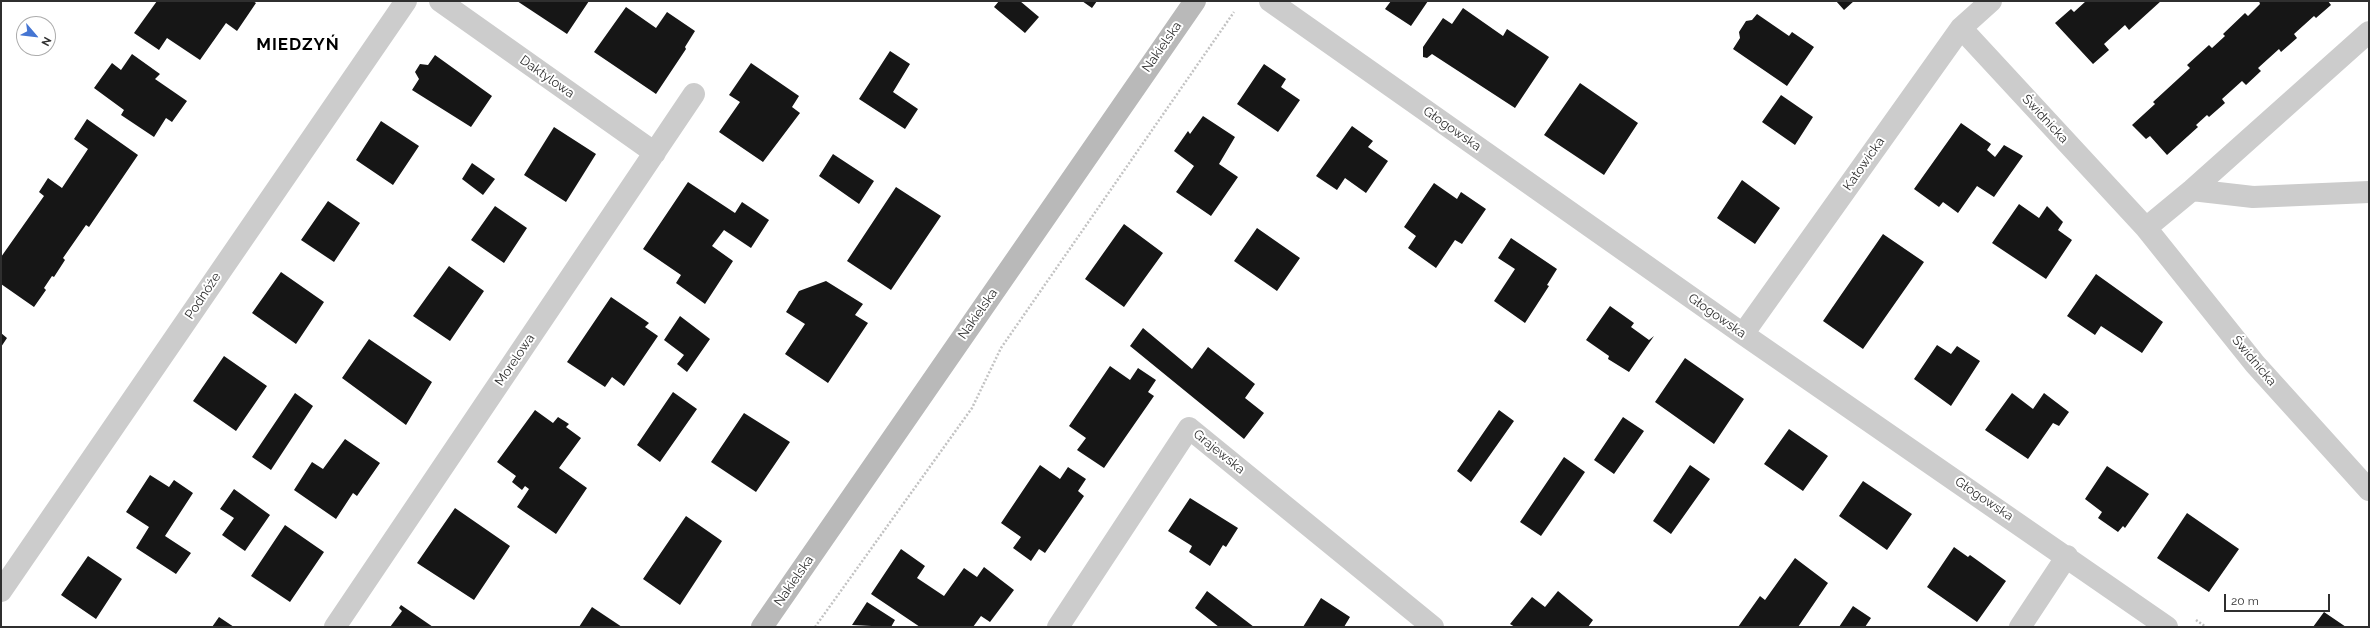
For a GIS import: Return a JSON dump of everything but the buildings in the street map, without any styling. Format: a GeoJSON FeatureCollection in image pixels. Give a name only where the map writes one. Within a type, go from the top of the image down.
{"type":"FeatureCollection","features":[{"type":"Feature","properties":{"kind":"main road","name":"Nakielska"},"geometry":{"type":"LineString","coordinates":[[762,627],[1194,1]]}},
{"type":"Feature","properties":{"kind":"street","name":"Podnóże"},"geometry":{"type":"LineString","coordinates":[[1,591],[406,1]]}},
{"type":"Feature","properties":{"kind":"street","name":"Daktylowa"},"geometry":{"type":"LineString","coordinates":[[440,1],[655,153]]}},
{"type":"Feature","properties":{"kind":"street","name":"Głogowska"},"geometry":{"type":"LineString","coordinates":[[1270,1],[1743,334],[2067,556],[2167,627]]}},
{"type":"Feature","properties":{"kind":"street","name":"Katowicka"},"geometry":{"type":"LineString","coordinates":[[1743,334],[1961,28],[1991,1]]}},
{"type":"Feature","properties":{"kind":"street","name":"Świdnicka"},"geometry":{"type":"LineString","coordinates":[[1961,28],[2146,228],[2255,364],[2369,490]]}},
{"type":"Feature","properties":{"kind":"street"},"geometry":{"type":"LineString","coordinates":[[2146,228],[2192,190],[2369,32]]}},
{"type":"Feature","properties":{"kind":"street","name":"Morelowa"},"geometry":{"type":"LineString","coordinates":[[335,627],[694,94]]}},
{"type":"Feature","properties":{"kind":"street"},"geometry":{"type":"LineString","coordinates":[[2192,190],[2253,197],[2369,192]]}},
{"type":"Feature","properties":{"kind":"street","name":"Grajewska"},"geometry":{"type":"LineString","coordinates":[[1058,627],[1189,428],[1433,627]]}},
{"type":"Feature","properties":{"kind":"street"},"geometry":{"type":"LineString","coordinates":[[2020,627],[2067,556]]}},
{"type":"Feature","properties":{"kind":"path"},"geometry":{"type":"LineString","coordinates":[[815,627],[972,408],[1001,348],[1234,12]]}},
{"type":"Feature","properties":{"kind":"path"},"geometry":{"type":"LineString","coordinates":[[2192,618],[2206,627]]}},
{"type":"Feature","properties":{"kind":"district","name":"MIEDZYŃ"},"geometry":{"type":"Point","coordinates":[298,45]}}]}
